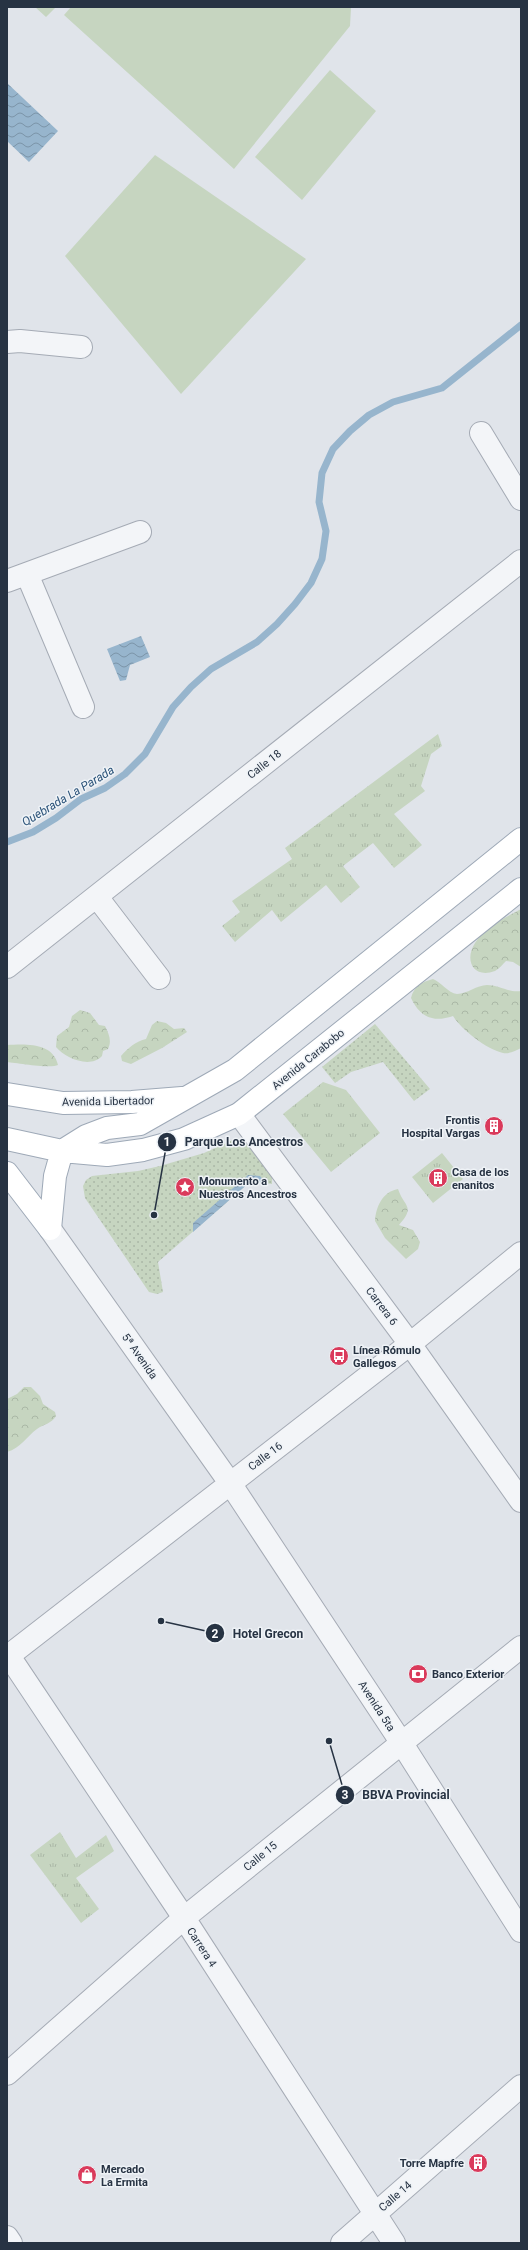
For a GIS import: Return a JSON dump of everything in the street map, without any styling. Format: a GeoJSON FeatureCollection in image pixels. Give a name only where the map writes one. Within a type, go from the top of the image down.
{"type":"FeatureCollection","features":[{"type":"Feature","properties":{"kind":"main road"},"geometry":{"type":"LineString","coordinates":[[50,1229],[55,1176],[62,1152],[86,1136],[107,1128],[140,1124],[211,1085],[241,1066],[521,839]]}},
{"type":"Feature","properties":{"kind":"main road","name":"Avenida Carabobo"},"geometry":{"type":"LineString","coordinates":[[62,1152],[107,1155],[143,1150],[184,1139],[239,1114],[521,889]]}},
{"type":"Feature","properties":{"kind":"main road","name":"Avenida Libertador"},"geometry":{"type":"LineString","coordinates":[[7,1094],[63,1103],[119,1103],[185,1098]]}},
{"type":"Feature","properties":{"kind":"main road"},"geometry":{"type":"LineString","coordinates":[[7,1139],[62,1152]]}},
{"type":"Feature","properties":{"kind":"main road"},"geometry":{"type":"LineString","coordinates":[[7,1173],[50,1229]]}},
{"type":"Feature","properties":{"kind":"street"},"geometry":{"type":"LineString","coordinates":[[7,342],[20,341],[81,347]]}},
{"type":"Feature","properties":{"kind":"street"},"geometry":{"type":"LineString","coordinates":[[481,433],[521,499]]}},
{"type":"Feature","properties":{"kind":"street"},"geometry":{"type":"LineString","coordinates":[[83,707],[17,578],[140,532]]}},
{"type":"Feature","properties":{"kind":"street","name":"Calle 18"},"geometry":{"type":"LineString","coordinates":[[7,967],[521,561]]}},
{"type":"Feature","properties":{"kind":"street"},"geometry":{"type":"LineString","coordinates":[[97,897],[159,978]]}},
{"type":"Feature","properties":{"kind":"street","name":"Carrera 6"},"geometry":{"type":"LineString","coordinates":[[239,1114],[410,1344],[521,1501]]}},
{"type":"Feature","properties":{"kind":"street","name":"5ª Avenida"},"geometry":{"type":"LineString","coordinates":[[50,1229],[230,1483]]}},
{"type":"Feature","properties":{"kind":"street","name":"Calle 16"},"geometry":{"type":"LineString","coordinates":[[8,1655],[410,1344],[521,1253]]}},
{"type":"Feature","properties":{"kind":"street","name":"Avenida 5ta"},"geometry":{"type":"LineString","coordinates":[[230,1483],[401,1742],[521,1931]]}},
{"type":"Feature","properties":{"kind":"street","name":"Calle 15"},"geometry":{"type":"LineString","coordinates":[[7,2074],[184,1918],[521,1647]]}},
{"type":"Feature","properties":{"kind":"street","name":"Carrera 4"},"geometry":{"type":"LineString","coordinates":[[8,1655],[184,1918],[394,2243]]}},
{"type":"Feature","properties":{"kind":"street","name":"Calle 14"},"geometry":{"type":"LineString","coordinates":[[342,2243],[521,2086]]}},
{"type":"Feature","properties":{"kind":"street"},"geometry":{"type":"LineString","coordinates":[[7,2237],[11,2243]]}},
{"type":"Feature","properties":{"kind":"green space"},"geometry":{"type":"Polygon","coordinates":[[[35,7],[56,7],[46,17],[35,7]]]}},
{"type":"Feature","properties":{"kind":"green space"},"geometry":{"type":"Polygon","coordinates":[[[71,7],[351,8],[350,26],[234,169],[64,15],[71,7]]]}},
{"type":"Feature","properties":{"kind":"green space"},"geometry":{"type":"Polygon","coordinates":[[[330,70],[376,111],[302,200],[255,157],[330,70]]]}},
{"type":"Feature","properties":{"kind":"green space"},"geometry":{"type":"Polygon","coordinates":[[[155,155],[306,259],[181,394],[65,256],[155,155]]]}},
{"type":"Feature","properties":{"kind":"green space"},"geometry":{"type":"Polygon","coordinates":[[[438,734],[442,746],[431,754],[421,786],[425,791],[394,814],[422,845],[394,868],[373,843],[343,866],[360,887],[341,903],[326,885],[281,922],[272,910],[235,942],[222,926],[240,912],[232,901],[292,859],[285,848],[438,734]]]}},
{"type":"Feature","properties":{"kind":"green space"},"geometry":{"type":"Polygon","coordinates":[[[521,909],[521,967],[513,962],[506,961],[495,971],[487,973],[476,970],[470,956],[479,937],[502,919],[521,909]]]}},
{"type":"Feature","properties":{"kind":"green space"},"geometry":{"type":"Polygon","coordinates":[[[433,979],[451,992],[457,994],[464,993],[483,985],[496,986],[512,991],[521,991],[521,1048],[508,1053],[496,1051],[475,1038],[462,1027],[453,1016],[439,1019],[428,1017],[423,1014],[411,998],[412,994],[419,985],[433,979]]]}},
{"type":"Feature","properties":{"kind":"green space"},"geometry":{"type":"Polygon","coordinates":[[[80,1010],[90,1013],[99,1025],[105,1026],[110,1038],[108,1049],[103,1051],[102,1056],[97,1060],[91,1062],[71,1058],[56,1047],[57,1036],[69,1027],[72,1016],[80,1010]]]}},
{"type":"Feature","properties":{"kind":"green space"},"geometry":{"type":"Polygon","coordinates":[[[157,1021],[166,1023],[174,1029],[184,1028],[187,1032],[162,1048],[131,1064],[122,1061],[121,1056],[126,1050],[139,1041],[146,1039],[152,1025],[157,1021]]]}},
{"type":"Feature","properties":{"kind":"green space"},"geometry":{"type":"Polygon","coordinates":[[[375,1024],[430,1089],[414,1101],[383,1062],[351,1072],[335,1083],[322,1067],[375,1024]]]}},
{"type":"Feature","properties":{"kind":"green space"},"geometry":{"type":"Polygon","coordinates":[[[22,1044],[44,1048],[55,1057],[58,1065],[41,1066],[7,1062],[7,1045],[22,1044]]]}},
{"type":"Feature","properties":{"kind":"green space"},"geometry":{"type":"Polygon","coordinates":[[[323,1082],[346,1090],[380,1133],[331,1172],[283,1114],[323,1082]]]}},
{"type":"Feature","properties":{"kind":"green space"},"geometry":{"type":"Polygon","coordinates":[[[237,1138],[244,1141],[272,1175],[272,1184],[251,1181],[158,1262],[163,1292],[157,1294],[149,1292],[85,1198],[83,1186],[86,1180],[92,1176],[138,1171],[160,1166],[204,1153],[237,1138]]]}},
{"type":"Feature","properties":{"kind":"green space","name":"Casa de los enanitos"},"geometry":{"type":"Polygon","coordinates":[[[442,1153],[463,1179],[433,1203],[412,1177],[442,1153]]]}},
{"type":"Feature","properties":{"kind":"green space"},"geometry":{"type":"Polygon","coordinates":[[[398,1189],[408,1210],[404,1219],[399,1225],[413,1230],[420,1242],[418,1249],[406,1259],[385,1238],[375,1221],[378,1206],[381,1201],[388,1193],[398,1189]]]}},
{"type":"Feature","properties":{"kind":"green space"},"geometry":{"type":"Polygon","coordinates":[[[24,1387],[31,1387],[40,1396],[43,1404],[55,1412],[56,1416],[50,1422],[33,1432],[16,1448],[7,1452],[7,1399],[17,1394],[24,1387]]]}},
{"type":"Feature","properties":{"kind":"green space"},"geometry":{"type":"Polygon","coordinates":[[[60,1832],[76,1858],[106,1835],[114,1851],[76,1878],[99,1909],[81,1923],[30,1855],[60,1832]]]}},
{"type":"Feature","properties":{"kind":"water"},"geometry":{"type":"Polygon","coordinates":[[[7,83],[58,131],[29,162],[7,141],[7,83]]]}},
{"type":"Feature","properties":{"kind":"water"},"geometry":{"type":"Polygon","coordinates":[[[141,636],[150,657],[130,665],[126,680],[120,681],[107,649],[141,636]]]}},
{"type":"Feature","properties":{"kind":"water"},"geometry":{"type":"Polygon","coordinates":[[[248,1175],[260,1176],[266,1183],[251,1181],[193,1232],[193,1223],[248,1175]]]}},
{"type":"Feature","properties":{"kind":"waterway","name":"Quebrada La Parada"},"geometry":{"type":"LineString","coordinates":[[7,842],[33,832],[56,818],[81,799],[105,788],[125,774],[145,754],[173,707],[191,687],[211,669],[257,642],[277,624],[295,604],[311,583],[322,559],[326,531],[319,502],[322,473],[333,449],[350,431],[369,415],[393,402],[442,388],[521,325]]}},
{"type":"Feature","properties":{"kind":"place","name":"Frontis Hospital Vargas"},"geometry":{"type":"Point","coordinates":[494,1126]}},
{"type":"Feature","properties":{"kind":"place","name":"Casa de los enanitos"},"geometry":{"type":"Point","coordinates":[438,1178]}},
{"type":"Feature","properties":{"kind":"place","name":"Monumento a Nuestros Ancestros"},"geometry":{"type":"Point","coordinates":[185,1187]}},
{"type":"Feature","properties":{"kind":"place","name":"Parque Los Ancestros"},"geometry":{"type":"Point","coordinates":[154,1215]}},
{"type":"Feature","properties":{"kind":"place","name":"Línea Rómulo Gallegos"},"geometry":{"type":"Point","coordinates":[339,1356]}},
{"type":"Feature","properties":{"kind":"place","name":"Hotel Grecon"},"geometry":{"type":"Point","coordinates":[161,1621]}},
{"type":"Feature","properties":{"kind":"place","name":"Banco Exterior"},"geometry":{"type":"Point","coordinates":[418,1674]}},
{"type":"Feature","properties":{"kind":"place","name":"BBVA Provincial"},"geometry":{"type":"Point","coordinates":[329,1741]}},
{"type":"Feature","properties":{"kind":"place","name":"Torre Mapfre"},"geometry":{"type":"Point","coordinates":[478,2163]}},
{"type":"Feature","properties":{"kind":"place","name":"Mercado La Ermita"},"geometry":{"type":"Point","coordinates":[87,2175]}}]}
